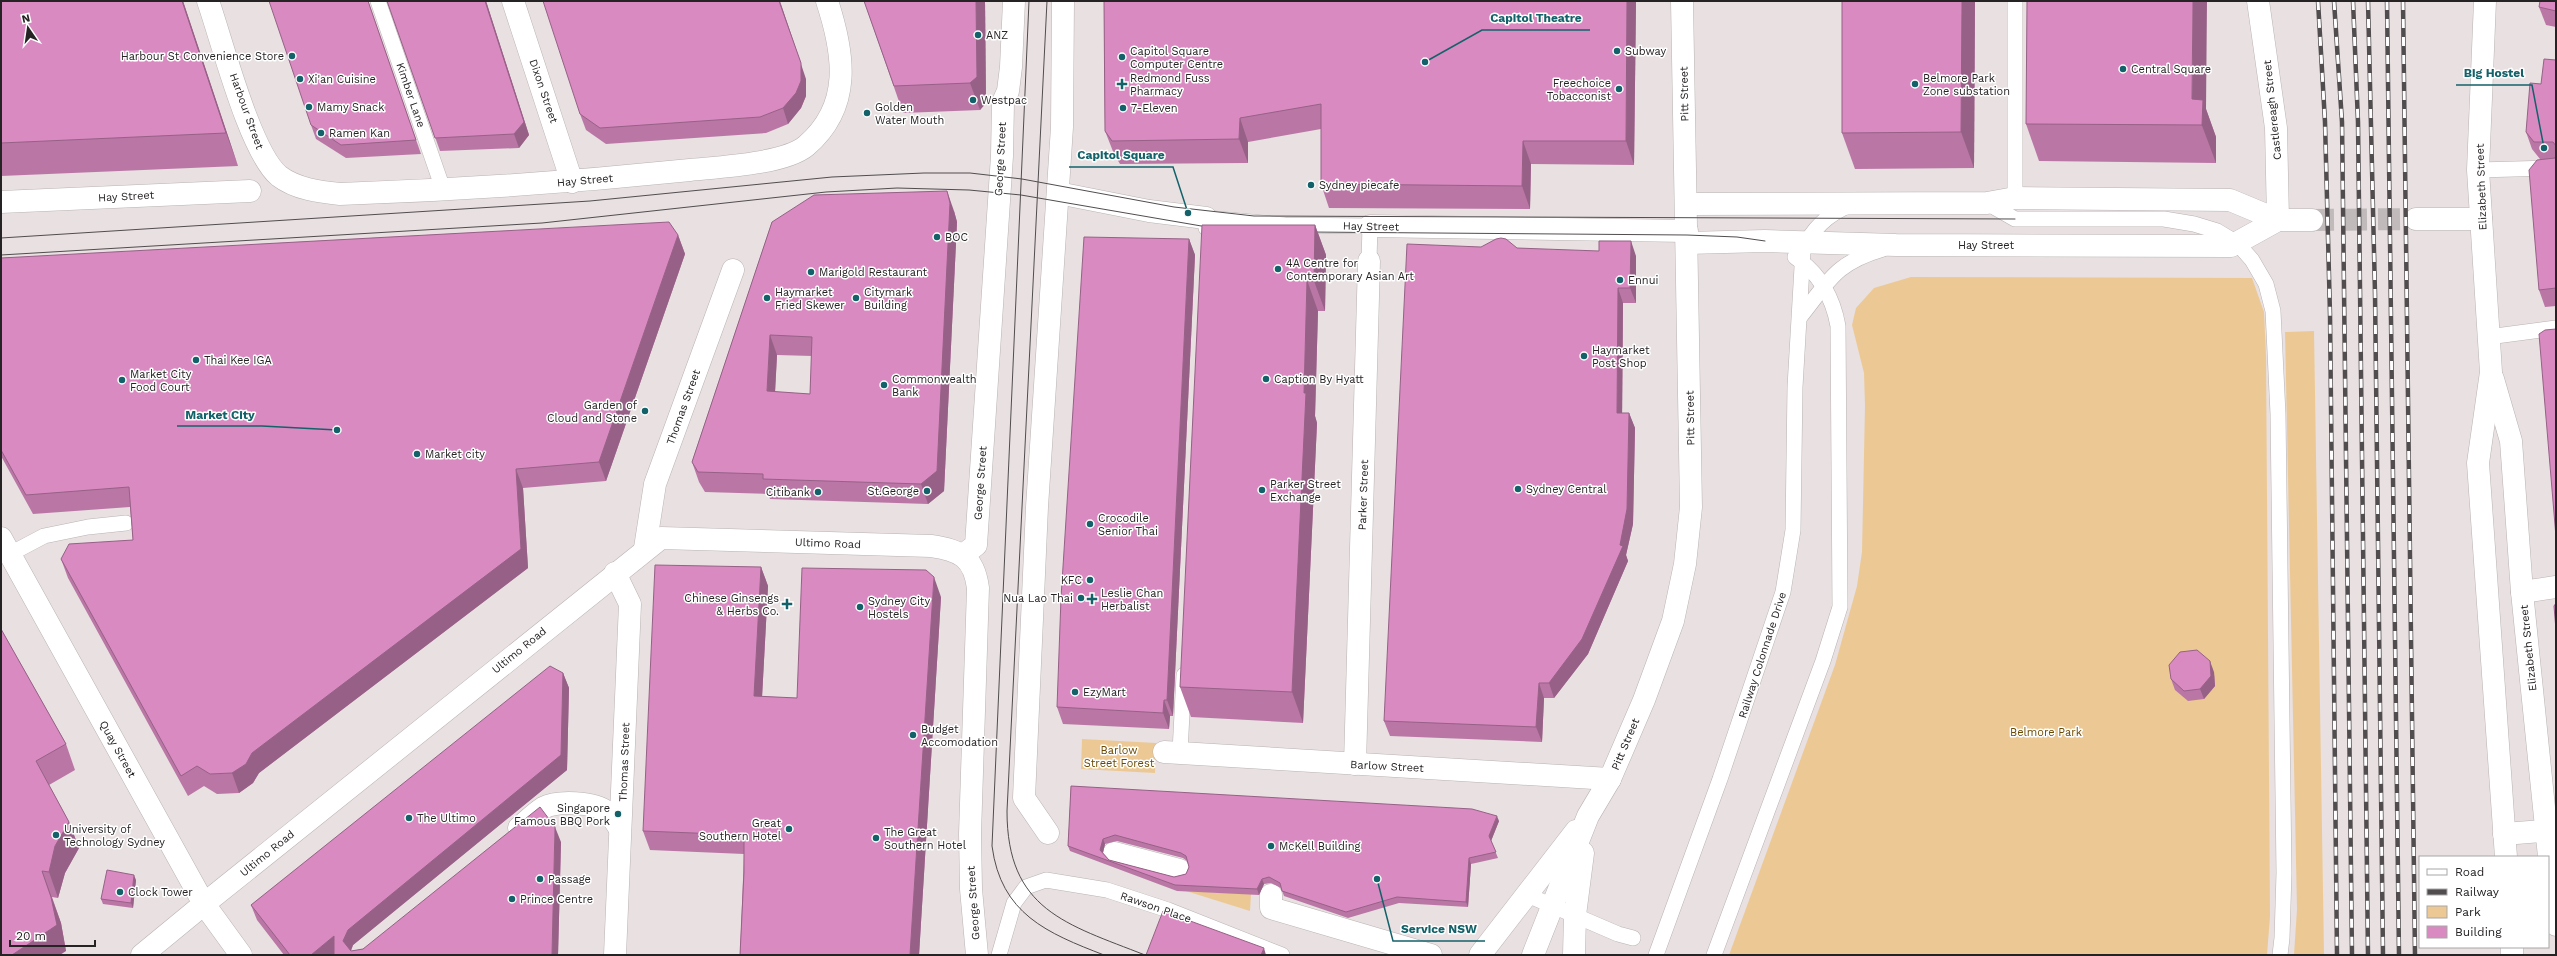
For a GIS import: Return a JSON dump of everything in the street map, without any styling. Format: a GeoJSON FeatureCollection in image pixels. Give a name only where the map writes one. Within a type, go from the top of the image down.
{"type":"FeatureCollection","features":[{"type":"Feature","properties":{"kind":"street","name":"Harbour Street"},"geometry":{"type":"LineString","coordinates":[[208,1],[251,128],[270,168],[290,183],[324,192],[391,192]]}},
{"type":"Feature","properties":{"kind":"street","name":"Dixon Street"},"geometry":{"type":"LineString","coordinates":[[513,1],[572,182]]}},
{"type":"Feature","properties":{"kind":"street","name":"Hay Street"},"geometry":{"type":"LineString","coordinates":[[391,192],[572,182],[778,158],[796,153],[814,138],[827,119],[842,82],[841,54],[827,1]]}},
{"type":"Feature","properties":{"kind":"street","name":"George Street"},"geometry":{"type":"LineString","coordinates":[[977,955],[970,834],[979,595],[975,573],[963,555],[976,545],[1002,156],[1003,102],[1008,90],[1011,68],[1014,1]]}},
{"type":"Feature","properties":{"kind":"street"},"geometry":{"type":"LineString","coordinates":[[1048,834],[1024,798],[1037,507],[1062,127],[1063,1]]}},
{"type":"Feature","properties":{"kind":"street","name":"Pitt Street"},"geometry":{"type":"LineString","coordinates":[[1480,955],[1525,894],[1588,816],[1610,779],[1644,700],[1673,621],[1685,564],[1691,507],[1687,204],[1682,1]]}},
{"type":"Feature","properties":{"kind":"street","name":"Castlereagh Street"},"geometry":{"type":"LineString","coordinates":[[2258,1],[2276,128],[2278,220]]}},
{"type":"Feature","properties":{"kind":"street","name":"Elizabeth Street"},"geometry":{"type":"LineString","coordinates":[[2485,1],[2478,170],[2488,337],[2491,372],[2511,441],[2522,592],[2552,830],[2556,925]]}},
{"type":"Feature","properties":{"kind":"street","name":"Hay Street"},"geometry":{"type":"LineString","coordinates":[[1,202],[250,190]]}},
{"type":"Feature","properties":{"kind":"street","name":"Hay Street"},"geometry":{"type":"LineString","coordinates":[[1058,193],[1149,211],[1206,218]]}},
{"type":"Feature","properties":{"kind":"street","name":"Hay Street"},"geometry":{"type":"LineString","coordinates":[[1687,204],[1986,203],[2015,198],[2230,200],[2278,220],[2312,220]]}},
{"type":"Feature","properties":{"kind":"street"},"geometry":{"type":"LineString","coordinates":[[2416,219],[2481,219]]}},
{"type":"Feature","properties":{"kind":"street","name":"Hay Street"},"geometry":{"type":"LineString","coordinates":[[1370,226],[1765,241],[1804,251],[1896,245],[2231,246],[2278,220]]}},
{"type":"Feature","properties":{"kind":"street","name":"Parker Street"},"geometry":{"type":"LineString","coordinates":[[1355,764],[1369,261]]}},
{"type":"Feature","properties":{"kind":"street","name":"Thomas Street"},"geometry":{"type":"LineString","coordinates":[[645,548],[655,484],[733,270]]}},
{"type":"Feature","properties":{"kind":"street","name":"Elizabeth Street"},"geometry":{"type":"LineString","coordinates":[[2491,372],[2478,463],[2506,856]]}},
{"type":"Feature","properties":{"kind":"street","name":"Ultimo Road"},"geometry":{"type":"LineString","coordinates":[[142,955],[645,548],[665,537],[931,546],[952,549],[963,555]]}},
{"type":"Feature","properties":{"kind":"street","name":"Quay Street"},"geometry":{"type":"LineString","coordinates":[[5,546],[204,904],[241,955]]}},
{"type":"Feature","properties":{"kind":"street","name":"Thomas Street"},"geometry":{"type":"LineString","coordinates":[[615,573],[630,604],[615,955]]}},
{"type":"Feature","properties":{"kind":"street"},"geometry":{"type":"LineString","coordinates":[[2522,592],[2556,587]]}},
{"type":"Feature","properties":{"kind":"street","name":"Barlow Street"},"geometry":{"type":"LineString","coordinates":[[1172,752],[1610,779]]}},
{"type":"Feature","properties":{"kind":"street"},"geometry":{"type":"LineString","coordinates":[[501,842],[543,808],[557,804],[589,805],[601,808],[608,812],[620,829]]}},
{"type":"Feature","properties":{"kind":"street"},"geometry":{"type":"LineString","coordinates":[[1574,955],[1575,915],[1588,816]]}},
{"type":"Feature","properties":{"kind":"street","name":"Pitt Street"},"geometry":{"type":"LineString","coordinates":[[1533,955],[1588,816]]}},
{"type":"Feature","properties":{"kind":"street"},"geometry":{"type":"LineString","coordinates":[[2504,834],[2552,830]]}},
{"type":"Feature","properties":{"kind":"street"},"geometry":{"type":"LineString","coordinates":[[1114,853],[1179,870]]}},
{"type":"Feature","properties":{"kind":"street"},"geometry":{"type":"LineString","coordinates":[[1271,896],[1271,908],[1431,955]]}},
{"type":"Feature","properties":{"kind":"lane","name":"Kimber Lane"},"geometry":{"type":"LineString","coordinates":[[378,1],[443,189]]}},
{"type":"Feature","properties":{"kind":"lane"},"geometry":{"type":"LineString","coordinates":[[2015,1],[2015,198]]}},
{"type":"Feature","properties":{"kind":"lane"},"geometry":{"type":"LineString","coordinates":[[2478,170],[2556,168]]}},
{"type":"Feature","properties":{"kind":"lane"},"geometry":{"type":"LineString","coordinates":[[1714,955],[1823,661],[1840,607],[1840,339],[1836,314],[1824,286],[1804,251],[1815,229],[1828,217],[1854,203]]}},
{"type":"Feature","properties":{"kind":"lane"},"geometry":{"type":"LineString","coordinates":[[1986,203],[2016,219],[2164,219],[2217,231],[2237,243],[2252,260],[2266,284],[2273,311],[2278,414],[2284,873],[2284,915],[2280,955]]}},
{"type":"Feature","properties":{"kind":"lane"},"geometry":{"type":"LineString","coordinates":[[1205,242],[1206,218]]}},
{"type":"Feature","properties":{"kind":"lane","name":"Hay Street"},"geometry":{"type":"LineString","coordinates":[[1206,218],[1285,225],[1370,226]]}},
{"type":"Feature","properties":{"kind":"lane","name":"Parker Street"},"geometry":{"type":"LineString","coordinates":[[1369,261],[1370,226]]}},
{"type":"Feature","properties":{"kind":"lane"},"geometry":{"type":"LineString","coordinates":[[1800,318],[1835,272],[1848,262],[1867,253],[1896,245]]}},
{"type":"Feature","properties":{"kind":"lane","name":"Railway Colonnade Drive"},"geometry":{"type":"LineString","coordinates":[[1656,955],[1768,643],[1783,592],[1793,530],[1795,387],[1804,251]]}},
{"type":"Feature","properties":{"kind":"lane"},"geometry":{"type":"LineString","coordinates":[[2488,337],[2556,328]]}},
{"type":"Feature","properties":{"kind":"lane"},"geometry":{"type":"LineString","coordinates":[[5,546],[88,527],[126,524]]}},
{"type":"Feature","properties":{"kind":"lane"},"geometry":{"type":"LineString","coordinates":[[1172,752],[1184,657]]}},
{"type":"Feature","properties":{"kind":"lane","name":"Rawson Place"},"geometry":{"type":"LineString","coordinates":[[999,955],[1014,903],[1026,887],[1046,880],[1107,890],[1168,910],[1282,955]]}},
{"type":"Feature","properties":{"kind":"lane"},"geometry":{"type":"LineString","coordinates":[[1525,894],[1618,934],[1632,938]]}},
{"type":"Feature","properties":{"kind":"green space","name":"Belmore Park"},"geometry":{"type":"Polygon","coordinates":[[[1911,277],[2252,278],[2264,312],[2266,356],[2270,916],[2267,955],[1729,955],[1835,665],[1857,586],[1862,552],[1865,406],[1864,373],[1852,325],[1856,308],[1874,288],[1911,277]]]}},
{"type":"Feature","properties":{"kind":"green space"},"geometry":{"type":"Polygon","coordinates":[[[2314,331],[2324,955],[2294,955],[2297,909],[2285,332],[2314,331]]]}},
{"type":"Feature","properties":{"kind":"green space","name":"Barlow Street Forest"},"geometry":{"type":"Polygon","coordinates":[[[1082,739],[1156,743],[1155,773],[1081,769],[1082,739]]]}},
{"type":"Feature","properties":{"kind":"green space"},"geometry":{"type":"Polygon","coordinates":[[[1186,891],[1251,894],[1250,911],[1186,891]]]}},
{"type":"Feature","properties":{"kind":"building"},"geometry":{"type":"Polygon","coordinates":[[[1,1],[182,1],[226,133],[1,143],[1,1]]]}},
{"type":"Feature","properties":{"kind":"building"},"geometry":{"type":"Polygon","coordinates":[[[269,1],[368,1],[416,140],[341,145],[311,125],[269,1]]]}},
{"type":"Feature","properties":{"kind":"building"},"geometry":{"type":"Polygon","coordinates":[[[387,1],[485,1],[524,122],[514,134],[435,138],[387,1]]]}},
{"type":"Feature","properties":{"kind":"building"},"geometry":{"type":"Polygon","coordinates":[[[543,1],[779,1],[801,63],[801,81],[796,93],[783,108],[760,117],[600,128],[580,114],[543,1]]]}},
{"type":"Feature","properties":{"kind":"building"},"geometry":{"type":"Polygon","coordinates":[[[864,1],[976,1],[977,77],[970,83],[894,86],[864,1]]]}},
{"type":"Feature","properties":{"kind":"building"},"geometry":{"type":"Polygon","coordinates":[[[1104,1],[1627,1],[1626,141],[1523,141],[1522,186],[1321,184],[1321,104],[1240,118],[1239,139],[1112,141],[1105,131],[1104,1]]]}},
{"type":"Feature","properties":{"kind":"building","name":"Belmore Park Zone substation"},"geometry":{"type":"Polygon","coordinates":[[[1842,1],[1962,1],[1961,132],[1842,133],[1842,1]]]}},
{"type":"Feature","properties":{"kind":"building","name":"Central Square"},"geometry":{"type":"Polygon","coordinates":[[[2027,1],[2193,1],[2192,99],[2203,100],[2202,125],[2026,124],[2027,1]]]}},
{"type":"Feature","properties":{"kind":"building"},"geometry":{"type":"Polygon","coordinates":[[[2540,1],[2556,1],[2556,11],[2539,7],[2540,1]]]}},
{"type":"Feature","properties":{"kind":"building"},"geometry":{"type":"Polygon","coordinates":[[[2544,59],[2556,60],[2556,146],[2553,142],[2534,142],[2526,132],[2530,83],[2541,84],[2544,59]]]}},
{"type":"Feature","properties":{"kind":"building"},"geometry":{"type":"Polygon","coordinates":[[[2556,155],[2556,288],[2539,290],[2529,170],[2537,160],[2555,158],[2556,155]]]}},
{"type":"Feature","properties":{"kind":"building"},"geometry":{"type":"Polygon","coordinates":[[[947,191],[950,203],[937,471],[921,484],[763,479],[763,474],[698,472],[692,462],[772,222],[814,195],[947,191]],[[770,335],[767,391],[810,394],[812,337],[770,335]]]}},
{"type":"Feature","properties":{"kind":"building"},"geometry":{"type":"Polygon","coordinates":[[[669,222],[678,235],[599,462],[516,469],[521,549],[252,753],[246,764],[232,773],[210,774],[197,766],[181,776],[61,559],[69,544],[133,540],[129,487],[26,495],[1,450],[1,258],[669,222]]]}},
{"type":"Feature","properties":{"kind":"building"},"geometry":{"type":"Polygon","coordinates":[[[1202,225],[1315,225],[1314,281],[1307,280],[1304,393],[1306,393],[1292,692],[1180,687],[1202,225]]]}},
{"type":"Feature","properties":{"kind":"building"},"geometry":{"type":"Polygon","coordinates":[[[1084,237],[1189,239],[1167,700],[1164,700],[1163,713],[1057,707],[1061,598],[1084,237]]]}},
{"type":"Feature","properties":{"kind":"building","name":"Sydney Central"},"geometry":{"type":"Polygon","coordinates":[[[1501,238],[1506,239],[1517,248],[1599,251],[1599,241],[1631,241],[1630,288],[1618,288],[1617,413],[1629,413],[1627,509],[1620,545],[1623,546],[1582,639],[1549,683],[1539,683],[1536,727],[1384,721],[1407,244],[1481,247],[1501,238]]]}},
{"type":"Feature","properties":{"kind":"building"},"geometry":{"type":"Polygon","coordinates":[[[2556,329],[2556,537],[2539,334],[2545,330],[2556,329]]]}},
{"type":"Feature","properties":{"kind":"building"},"geometry":{"type":"Polygon","coordinates":[[[655,565],[761,567],[754,696],[797,698],[802,568],[926,570],[934,577],[910,955],[740,955],[744,872],[744,835],[643,831],[655,565]]]}},
{"type":"Feature","properties":{"kind":"building"},"geometry":{"type":"Polygon","coordinates":[[[2556,603],[2556,630],[2554,606],[2556,603]]]}},
{"type":"Feature","properties":{"kind":"building"},"geometry":{"type":"Polygon","coordinates":[[[1,629],[66,744],[36,761],[69,822],[55,846],[49,872],[42,871],[51,897],[57,925],[12,955],[1,955],[1,629]]]}},
{"type":"Feature","properties":{"kind":"building"},"geometry":{"type":"Polygon","coordinates":[[[2197,650],[2210,661],[2211,676],[2200,689],[2184,691],[2171,679],[2169,665],[2180,652],[2197,650]]]}},
{"type":"Feature","properties":{"kind":"building"},"geometry":{"type":"Polygon","coordinates":[[[550,666],[563,673],[561,755],[348,930],[343,941],[351,951],[363,949],[540,807],[555,827],[552,955],[334,955],[334,936],[311,955],[290,955],[251,905],[550,666]]]}},
{"type":"Feature","properties":{"kind":"building","name":"McKell Building"},"geometry":{"type":"Polygon","coordinates":[[[1071,786],[1472,809],[1497,816],[1489,836],[1496,852],[1469,858],[1466,902],[1397,897],[1346,912],[1282,891],[1280,883],[1269,877],[1262,879],[1257,889],[1175,885],[1068,846],[1071,786]],[[1115,835],[1103,839],[1100,850],[1109,860],[1174,877],[1186,874],[1189,867],[1186,856],[1181,853],[1115,835]]]}},
{"type":"Feature","properties":{"kind":"building","name":"Clock Tower"},"geometry":{"type":"Polygon","coordinates":[[[107,870],[134,875],[131,903],[101,899],[107,870]]]}},
{"type":"Feature","properties":{"kind":"building"},"geometry":{"type":"Polygon","coordinates":[[[1163,911],[1264,948],[1261,955],[1146,955],[1163,911]]]}},
{"type":"Feature","properties":{"kind":"tunnel"},"geometry":{"type":"LineString","coordinates":[[2312,220],[2416,219]]}},
{"type":"Feature","properties":{"kind":"tram line"},"geometry":{"type":"LineString","coordinates":[[1029,1],[992,846],[997,869],[1005,889],[1016,905],[1030,918],[1046,929],[1083,947],[1104,955]]}},
{"type":"Feature","properties":{"kind":"tram line"},"geometry":{"type":"LineString","coordinates":[[1047,1],[1007,811],[1010,844],[1017,871],[1030,892],[1046,908],[1067,922],[1090,933],[1145,955]]}},
{"type":"Feature","properties":{"kind":"tram line"},"geometry":{"type":"LineString","coordinates":[[1,238],[590,201],[832,177],[924,173],[970,173],[1022,179],[1174,207],[1254,216],[2015,219]]}},
{"type":"Feature","properties":{"kind":"tram line"},"geometry":{"type":"LineString","coordinates":[[1,255],[542,223],[826,192],[897,188],[969,190],[1021,195],[1213,228]]}},
{"type":"Feature","properties":{"kind":"tram line"},"geometry":{"type":"LineString","coordinates":[[1307,232],[1687,235],[1737,237],[1765,241]]}},
{"type":"Feature","properties":{"kind":"railway"},"geometry":{"type":"LineString","coordinates":[[2318,1],[2325,122],[2330,314],[2337,955]]}},
{"type":"Feature","properties":{"kind":"railway"},"geometry":{"type":"LineString","coordinates":[[2334,1],[2342,122],[2352,955]]}},
{"type":"Feature","properties":{"kind":"railway"},"geometry":{"type":"LineString","coordinates":[[2353,1],[2358,122],[2368,955]]}},
{"type":"Feature","properties":{"kind":"railway"},"geometry":{"type":"LineString","coordinates":[[2368,1],[2375,293],[2383,955]]}},
{"type":"Feature","properties":{"kind":"railway"},"geometry":{"type":"LineString","coordinates":[[2387,1],[2399,955]]}},
{"type":"Feature","properties":{"kind":"railway"},"geometry":{"type":"LineString","coordinates":[[2403,1],[2415,955]]}},
{"type":"Feature","properties":{"kind":"place","name":"ANZ"},"geometry":{"type":"Point","coordinates":[978,35]}},
{"type":"Feature","properties":{"kind":"place","name":"Subway"},"geometry":{"type":"Point","coordinates":[1617,51]}},
{"type":"Feature","properties":{"kind":"place","name":"Harbour St Convenience Store"},"geometry":{"type":"Point","coordinates":[292,56]}},
{"type":"Feature","properties":{"kind":"place","name":"Capitol Square Computer Centre"},"geometry":{"type":"Point","coordinates":[1122,57]}},
{"type":"Feature","properties":{"kind":"place","name":"Capitol Theatre"},"geometry":{"type":"Point","coordinates":[1425,62]}},
{"type":"Feature","properties":{"kind":"place","name":"Central Square"},"geometry":{"type":"Point","coordinates":[2123,69]}},
{"type":"Feature","properties":{"kind":"place","name":"Xi'an Cuisine"},"geometry":{"type":"Point","coordinates":[300,79]}},
{"type":"Feature","properties":{"kind":"place","name":"Redmond Fuss Pharmacy"},"geometry":{"type":"Point","coordinates":[1122,84]}},
{"type":"Feature","properties":{"kind":"place","name":"Belmore Park Zone substation"},"geometry":{"type":"Point","coordinates":[1915,84]}},
{"type":"Feature","properties":{"kind":"place","name":"Freechoice Tobacconist"},"geometry":{"type":"Point","coordinates":[1619,89]}},
{"type":"Feature","properties":{"kind":"place","name":"Westpac"},"geometry":{"type":"Point","coordinates":[973,100]}},
{"type":"Feature","properties":{"kind":"place","name":"Mamy Snack"},"geometry":{"type":"Point","coordinates":[309,107]}},
{"type":"Feature","properties":{"kind":"place","name":"7-Eleven"},"geometry":{"type":"Point","coordinates":[1123,108]}},
{"type":"Feature","properties":{"kind":"place","name":"Golden Water Mouth"},"geometry":{"type":"Point","coordinates":[867,113]}},
{"type":"Feature","properties":{"kind":"place","name":"Ramen Kan"},"geometry":{"type":"Point","coordinates":[321,133]}},
{"type":"Feature","properties":{"kind":"place","name":"Big Hostel"},"geometry":{"type":"Point","coordinates":[2544,148]}},
{"type":"Feature","properties":{"kind":"place","name":"Sydney piecafe"},"geometry":{"type":"Point","coordinates":[1311,185]}},
{"type":"Feature","properties":{"kind":"place","name":"Capitol Square"},"geometry":{"type":"Point","coordinates":[1188,213]}},
{"type":"Feature","properties":{"kind":"place","name":"BOC"},"geometry":{"type":"Point","coordinates":[937,237]}},
{"type":"Feature","properties":{"kind":"place","name":"4A Centre for Contemporary Asian Art"},"geometry":{"type":"Point","coordinates":[1278,269]}},
{"type":"Feature","properties":{"kind":"place","name":"Marigold Restaurant"},"geometry":{"type":"Point","coordinates":[811,272]}},
{"type":"Feature","properties":{"kind":"place","name":"Ennui"},"geometry":{"type":"Point","coordinates":[1620,280]}},
{"type":"Feature","properties":{"kind":"place","name":"Haymarket Fried Skewer"},"geometry":{"type":"Point","coordinates":[767,298]}},
{"type":"Feature","properties":{"kind":"place","name":"Citymark Building"},"geometry":{"type":"Point","coordinates":[856,298]}},
{"type":"Feature","properties":{"kind":"place","name":"Haymarket Post Shop"},"geometry":{"type":"Point","coordinates":[1584,356]}},
{"type":"Feature","properties":{"kind":"place","name":"Thai Kee IGA"},"geometry":{"type":"Point","coordinates":[196,360]}},
{"type":"Feature","properties":{"kind":"place","name":"Caption By Hyatt"},"geometry":{"type":"Point","coordinates":[1266,379]}},
{"type":"Feature","properties":{"kind":"place","name":"Market City Food Court"},"geometry":{"type":"Point","coordinates":[122,380]}},
{"type":"Feature","properties":{"kind":"place","name":"Commonwealth Bank"},"geometry":{"type":"Point","coordinates":[884,385]}},
{"type":"Feature","properties":{"kind":"place","name":"Garden of Cloud and Stone"},"geometry":{"type":"Point","coordinates":[645,411]}},
{"type":"Feature","properties":{"kind":"place","name":"Market City"},"geometry":{"type":"Point","coordinates":[337,430]}},
{"type":"Feature","properties":{"kind":"place","name":"Market city"},"geometry":{"type":"Point","coordinates":[417,454]}},
{"type":"Feature","properties":{"kind":"place","name":"Sydney Central"},"geometry":{"type":"Point","coordinates":[1518,489]}},
{"type":"Feature","properties":{"kind":"place","name":"Parker Street Exchange"},"geometry":{"type":"Point","coordinates":[1262,490]}},
{"type":"Feature","properties":{"kind":"place","name":"St.George"},"geometry":{"type":"Point","coordinates":[927,491]}},
{"type":"Feature","properties":{"kind":"place","name":"Citibank"},"geometry":{"type":"Point","coordinates":[818,492]}},
{"type":"Feature","properties":{"kind":"place","name":"Crocodile Senior Thai"},"geometry":{"type":"Point","coordinates":[1090,524]}},
{"type":"Feature","properties":{"kind":"place","name":"KFC"},"geometry":{"type":"Point","coordinates":[1090,580]}},
{"type":"Feature","properties":{"kind":"place","name":"Nua Lao Thai"},"geometry":{"type":"Point","coordinates":[1081,598]}},
{"type":"Feature","properties":{"kind":"place","name":"Leslie Chan Herbalist"},"geometry":{"type":"Point","coordinates":[1092,599]}},
{"type":"Feature","properties":{"kind":"place","name":"Chinese Ginsengs & Herbs Co."},"geometry":{"type":"Point","coordinates":[787,604]}},
{"type":"Feature","properties":{"kind":"place","name":"Sydney City Hostels"},"geometry":{"type":"Point","coordinates":[860,607]}},
{"type":"Feature","properties":{"kind":"place","name":"EzyMart"},"geometry":{"type":"Point","coordinates":[1075,692]}},
{"type":"Feature","properties":{"kind":"place","name":"Budget Accomodation"},"geometry":{"type":"Point","coordinates":[913,735]}},
{"type":"Feature","properties":{"kind":"place","name":"Singapore Famous BBQ Pork"},"geometry":{"type":"Point","coordinates":[618,814]}},
{"type":"Feature","properties":{"kind":"place","name":"The Ultimo"},"geometry":{"type":"Point","coordinates":[409,818]}},
{"type":"Feature","properties":{"kind":"place","name":"Great Southern Hotel"},"geometry":{"type":"Point","coordinates":[789,829]}},
{"type":"Feature","properties":{"kind":"place","name":"University of Technology Sydney"},"geometry":{"type":"Point","coordinates":[56,835]}},
{"type":"Feature","properties":{"kind":"place","name":"The Great Southern Hotel"},"geometry":{"type":"Point","coordinates":[876,838]}},
{"type":"Feature","properties":{"kind":"place","name":"McKell Building"},"geometry":{"type":"Point","coordinates":[1271,846]}},
{"type":"Feature","properties":{"kind":"place","name":"Passage"},"geometry":{"type":"Point","coordinates":[540,879]}},
{"type":"Feature","properties":{"kind":"place","name":"Service NSW"},"geometry":{"type":"Point","coordinates":[1377,879]}},
{"type":"Feature","properties":{"kind":"place","name":"Clock Tower"},"geometry":{"type":"Point","coordinates":[120,892]}},
{"type":"Feature","properties":{"kind":"place","name":"Prince Centre"},"geometry":{"type":"Point","coordinates":[512,899]}}]}
